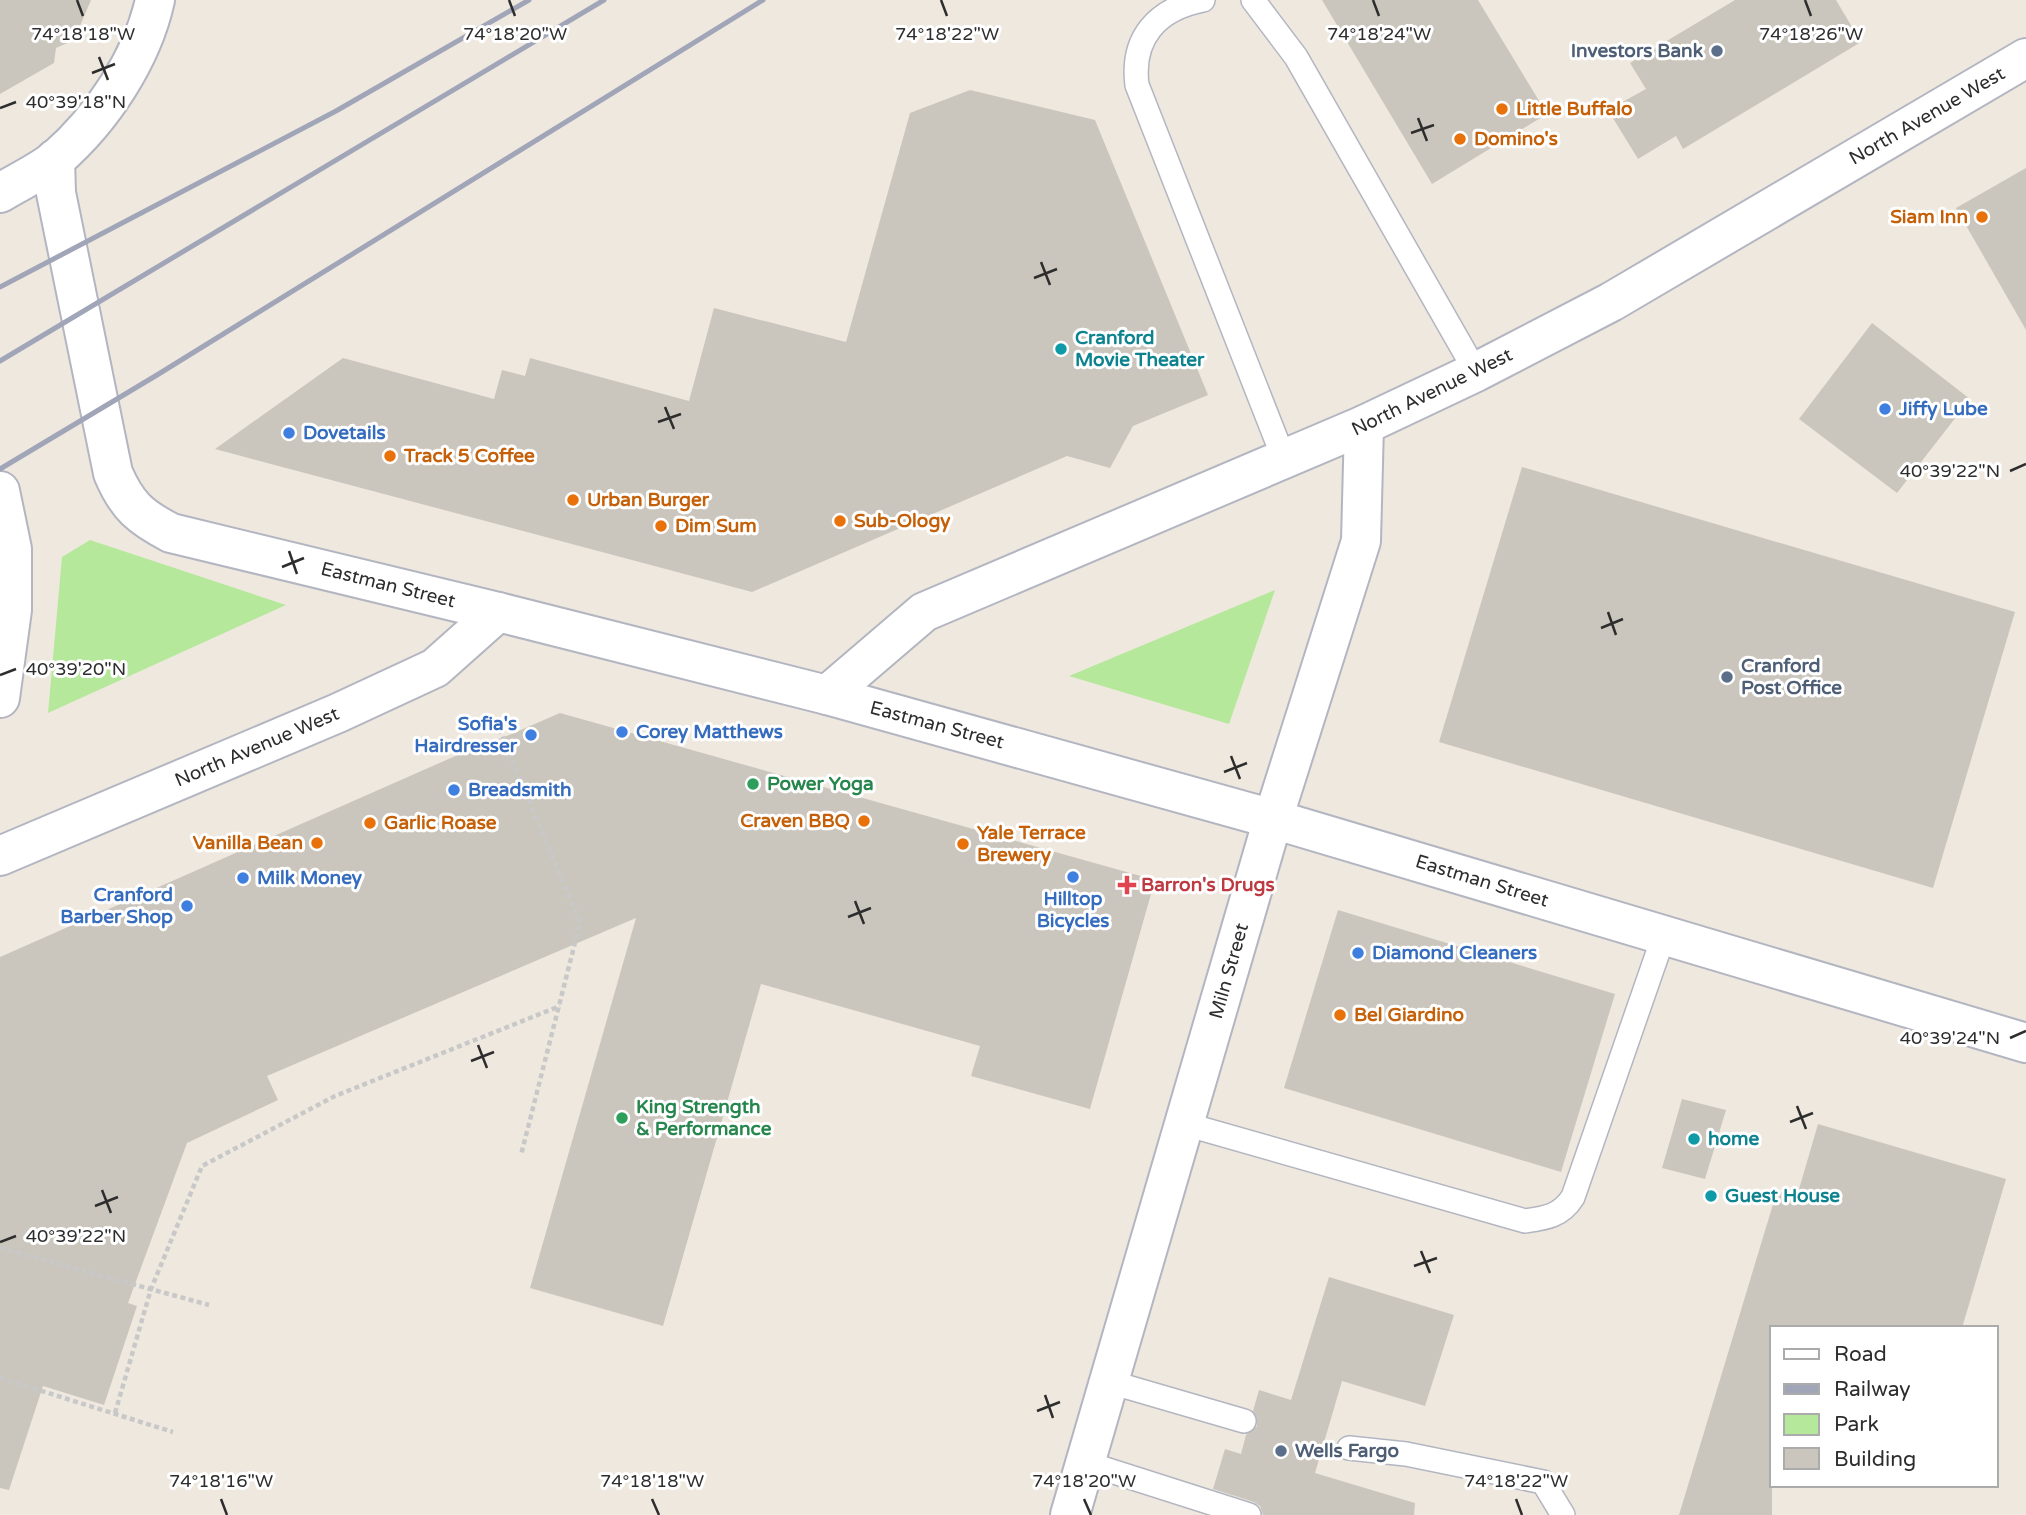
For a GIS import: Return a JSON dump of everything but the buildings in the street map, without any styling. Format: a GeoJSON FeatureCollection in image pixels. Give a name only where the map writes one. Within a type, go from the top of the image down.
{"type":"FeatureCollection","features":[{"type":"Feature","properties":{"kind":"street"},"geometry":{"type":"LineString","coordinates":[[0,193],[55,159],[123,80],[148,32],[155,0]]}},
{"type":"Feature","properties":{"kind":"street","name":"North Avenue West"},"geometry":{"type":"LineString","coordinates":[[827,695],[924,612],[961,593],[1364,425],[1476,372],[1611,302],[2026,58]]}},
{"type":"Feature","properties":{"kind":"street","name":"Eastman Street"},"geometry":{"type":"LineString","coordinates":[[55,159],[56,192],[64,220],[113,473],[122,494],[142,519],[171,533],[827,695],[1273,819],[2026,1043]]}},
{"type":"Feature","properties":{"kind":"street","name":"Miln Street"},"geometry":{"type":"LineString","coordinates":[[1070,1515],[1273,819],[1361,541],[1364,425]]}},
{"type":"Feature","properties":{"kind":"street"},"geometry":{"type":"LineString","coordinates":[[0,491],[12,561],[12,610],[0,698]]}},
{"type":"Feature","properties":{"kind":"street","name":"North Avenue West"},"geometry":{"type":"LineString","coordinates":[[0,856],[338,713],[435,668],[498,612]]}},
{"type":"Feature","properties":{"kind":"lane"},"geometry":{"type":"LineString","coordinates":[[1203,0],[1189,3],[1168,14],[1148,30],[1139,43],[1134,62],[1137,85],[1284,459]]}},
{"type":"Feature","properties":{"kind":"lane"},"geometry":{"type":"LineString","coordinates":[[1253,0],[1296,57],[1476,372]]}},
{"type":"Feature","properties":{"kind":"lane"},"geometry":{"type":"LineString","coordinates":[[1185,1124],[1525,1221],[1550,1217],[1566,1209],[1573,1197],[1664,935]]}},
{"type":"Feature","properties":{"kind":"lane"},"geometry":{"type":"LineString","coordinates":[[1110,1382],[1244,1421]]}},
{"type":"Feature","properties":{"kind":"lane"},"geometry":{"type":"LineString","coordinates":[[1349,1448],[1405,1454],[1543,1482],[1563,1515]]}},
{"type":"Feature","properties":{"kind":"lane"},"geometry":{"type":"LineString","coordinates":[[1086,1463],[1250,1515]]}},
{"type":"Feature","properties":{"kind":"path"},"geometry":{"type":"LineString","coordinates":[[496,721],[580,923],[521,1156]]}},
{"type":"Feature","properties":{"kind":"path"},"geometry":{"type":"LineString","coordinates":[[115,1413],[151,1289],[202,1166],[335,1096],[560,1006]]}},
{"type":"Feature","properties":{"kind":"path"},"geometry":{"type":"LineString","coordinates":[[0,1248],[209,1304]]}},
{"type":"Feature","properties":{"kind":"path"},"geometry":{"type":"LineString","coordinates":[[0,1378],[173,1432]]}},
{"type":"Feature","properties":{"kind":"green space"},"geometry":{"type":"Polygon","coordinates":[[[90,540],[286,605],[48,713],[62,557],[90,540]]]}},
{"type":"Feature","properties":{"kind":"green space"},"geometry":{"type":"Polygon","coordinates":[[[1275,590],[1229,724],[1069,676],[1275,590]]]}},
{"type":"Feature","properties":{"kind":"railway"},"geometry":{"type":"LineString","coordinates":[[0,287],[336,111],[529,0]]}},
{"type":"Feature","properties":{"kind":"railway"},"geometry":{"type":"LineString","coordinates":[[0,361],[604,0]]}},
{"type":"Feature","properties":{"kind":"railway"},"geometry":{"type":"LineString","coordinates":[[0,469],[157,375],[763,0]]}},
{"type":"Feature","properties":{"kind":"place","name":"Investors Bank"},"geometry":{"type":"Point","coordinates":[1717,51]}},
{"type":"Feature","properties":{"kind":"place","name":"Little Buffalo"},"geometry":{"type":"Point","coordinates":[1502,109]}},
{"type":"Feature","properties":{"kind":"place","name":"Domino's"},"geometry":{"type":"Point","coordinates":[1460,139]}},
{"type":"Feature","properties":{"kind":"place","name":"Siam Inn"},"geometry":{"type":"Point","coordinates":[1982,217]}},
{"type":"Feature","properties":{"kind":"place","name":"Cranford Movie Theater"},"geometry":{"type":"Point","coordinates":[1061,349]}},
{"type":"Feature","properties":{"kind":"place","name":"Jiffy Lube"},"geometry":{"type":"Point","coordinates":[1885,409]}},
{"type":"Feature","properties":{"kind":"place","name":"Dovetails"},"geometry":{"type":"Point","coordinates":[289,433]}},
{"type":"Feature","properties":{"kind":"place","name":"Track 5 Coffee"},"geometry":{"type":"Point","coordinates":[390,456]}},
{"type":"Feature","properties":{"kind":"place","name":"Urban Burger"},"geometry":{"type":"Point","coordinates":[573,500]}},
{"type":"Feature","properties":{"kind":"place","name":"Sub-Ology"},"geometry":{"type":"Point","coordinates":[840,521]}},
{"type":"Feature","properties":{"kind":"place","name":"Dim Sum"},"geometry":{"type":"Point","coordinates":[661,526]}},
{"type":"Feature","properties":{"kind":"place","name":"Cranford Post Office"},"geometry":{"type":"Point","coordinates":[1727,677]}},
{"type":"Feature","properties":{"kind":"place","name":"Corey Matthews"},"geometry":{"type":"Point","coordinates":[622,732]}},
{"type":"Feature","properties":{"kind":"place","name":"Sofia's Hairdresser"},"geometry":{"type":"Point","coordinates":[531,735]}},
{"type":"Feature","properties":{"kind":"place","name":"Power Yoga"},"geometry":{"type":"Point","coordinates":[753,784]}},
{"type":"Feature","properties":{"kind":"place","name":"Breadsmith"},"geometry":{"type":"Point","coordinates":[454,790]}},
{"type":"Feature","properties":{"kind":"place","name":"Craven BBQ"},"geometry":{"type":"Point","coordinates":[864,821]}},
{"type":"Feature","properties":{"kind":"place","name":"Garlic Roase"},"geometry":{"type":"Point","coordinates":[370,823]}},
{"type":"Feature","properties":{"kind":"place","name":"Vanilla Bean"},"geometry":{"type":"Point","coordinates":[317,843]}},
{"type":"Feature","properties":{"kind":"place","name":"Yale Terrace Brewery"},"geometry":{"type":"Point","coordinates":[963,844]}},
{"type":"Feature","properties":{"kind":"place","name":"Hilltop Bicycles"},"geometry":{"type":"Point","coordinates":[1073,877]}},
{"type":"Feature","properties":{"kind":"place","name":"Milk Money"},"geometry":{"type":"Point","coordinates":[243,878]}},
{"type":"Feature","properties":{"kind":"place","name":"Barron's Drugs"},"geometry":{"type":"Point","coordinates":[1127,885]}},
{"type":"Feature","properties":{"kind":"place","name":"Cranford Barber Shop"},"geometry":{"type":"Point","coordinates":[187,906]}},
{"type":"Feature","properties":{"kind":"place","name":"Diamond Cleaners"},"geometry":{"type":"Point","coordinates":[1358,953]}},
{"type":"Feature","properties":{"kind":"place","name":"Bel Giardino"},"geometry":{"type":"Point","coordinates":[1340,1015]}},
{"type":"Feature","properties":{"kind":"place","name":"King Strength & Performance"},"geometry":{"type":"Point","coordinates":[622,1118]}},
{"type":"Feature","properties":{"kind":"place","name":"home"},"geometry":{"type":"Point","coordinates":[1694,1139]}},
{"type":"Feature","properties":{"kind":"place","name":"Guest House"},"geometry":{"type":"Point","coordinates":[1711,1196]}},
{"type":"Feature","properties":{"kind":"place","name":"Wells Fargo"},"geometry":{"type":"Point","coordinates":[1281,1451]}}]}
